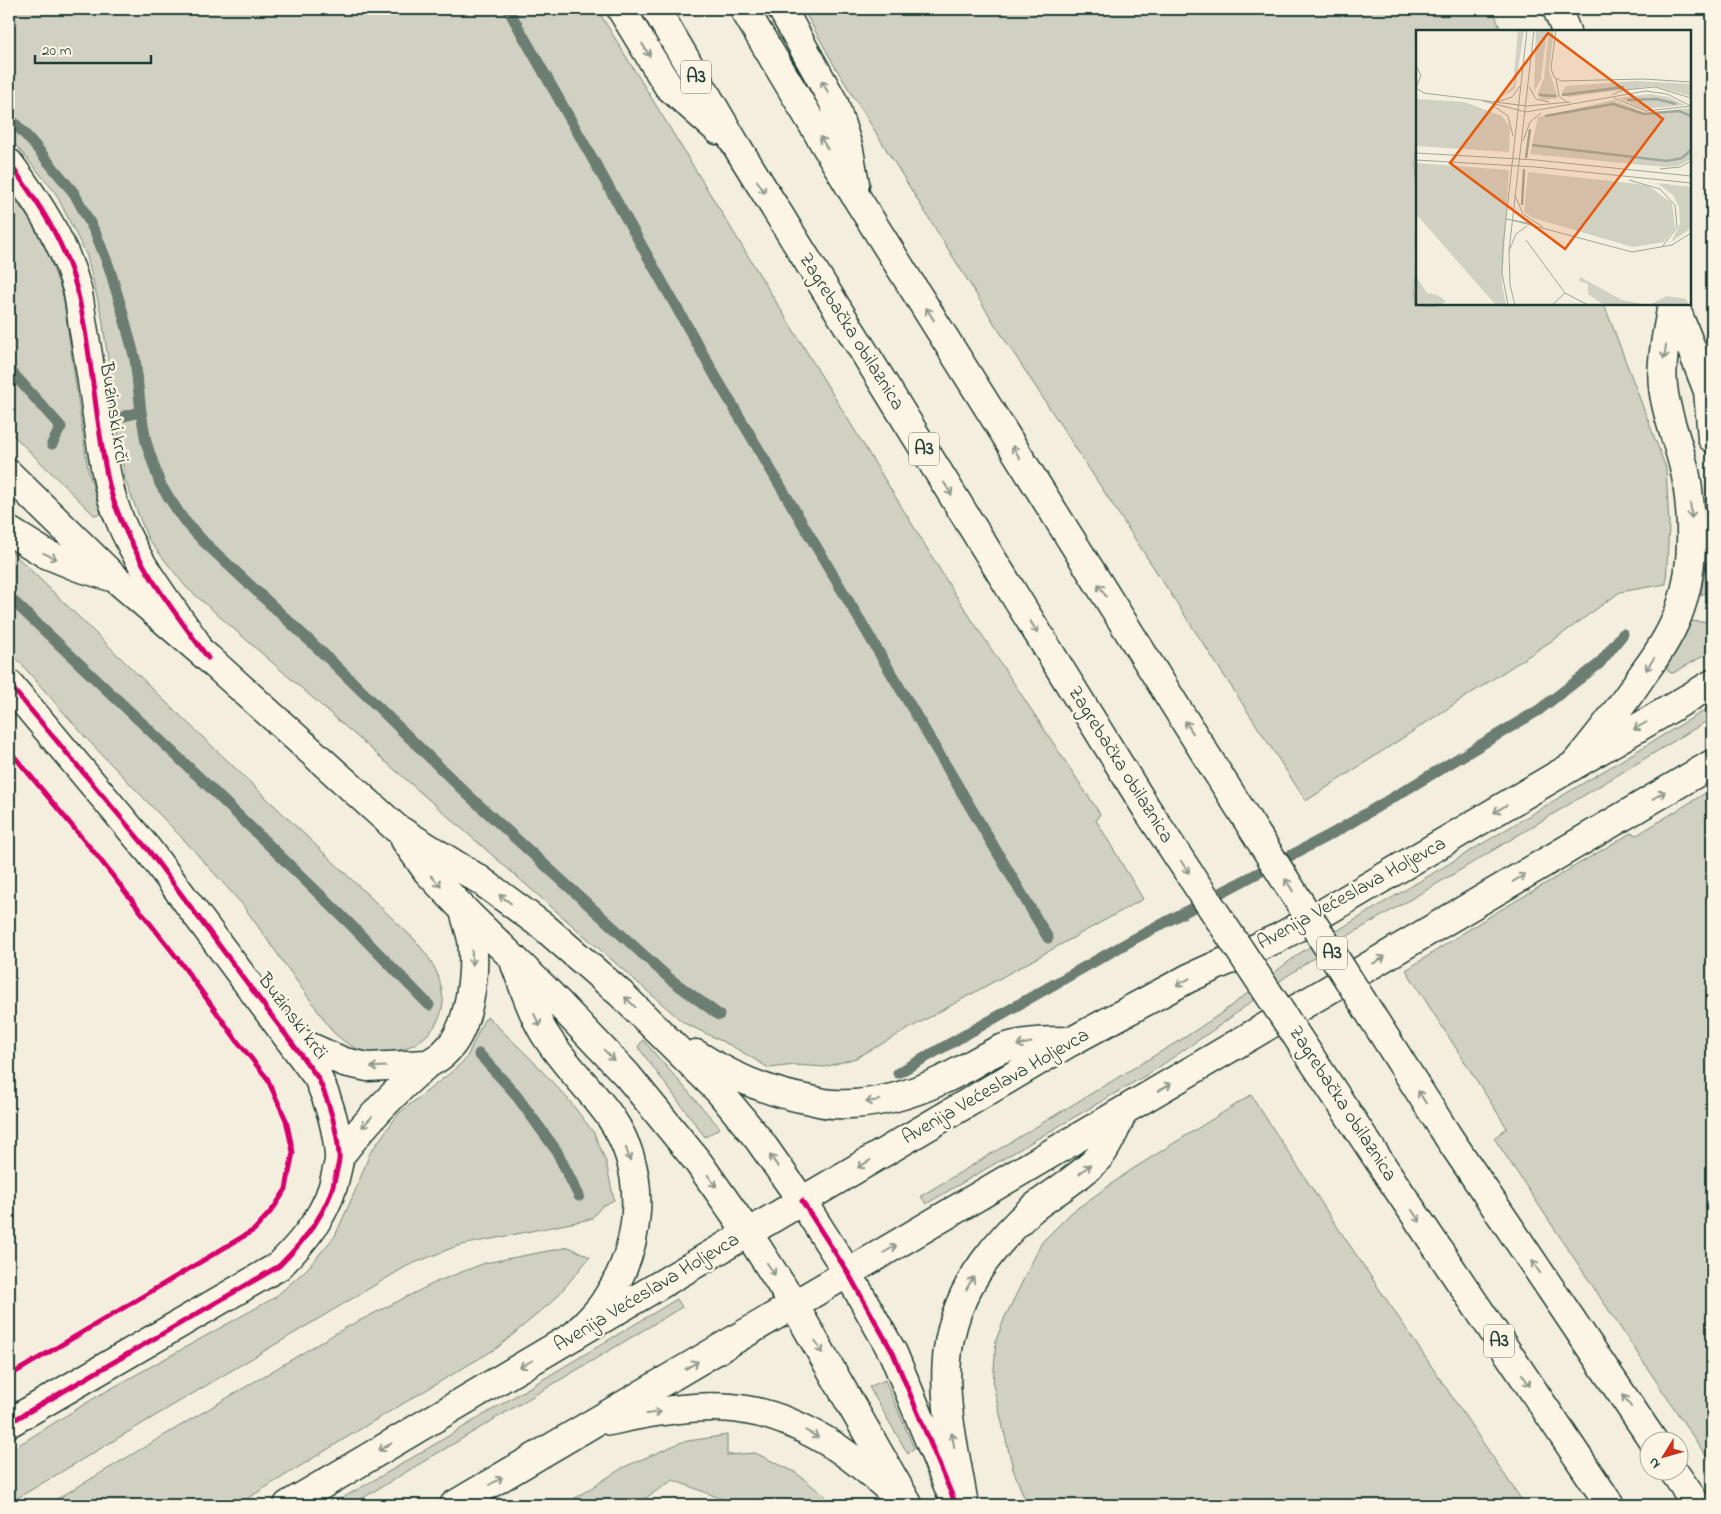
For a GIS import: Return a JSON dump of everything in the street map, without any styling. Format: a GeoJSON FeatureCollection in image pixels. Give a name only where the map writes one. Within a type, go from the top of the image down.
{"type":"FeatureCollection","features":[{"type":"Feature","properties":{"kind":"main road"},"geometry":{"type":"LineString","coordinates":[[621,9],[668,86],[736,145]]}},
{"type":"Feature","properties":{"kind":"main road","name":"Zagrebačka obilaznica"},"geometry":{"type":"LineString","coordinates":[[656,9],[736,145],[1148,811],[1389,1176],[1610,1505]]}},
{"type":"Feature","properties":{"kind":"main road","name":"A3"},"geometry":{"type":"LineString","coordinates":[[744,9],[858,200],[1448,1138],[1647,1432]]}},
{"type":"Feature","properties":{"kind":"main road"},"geometry":{"type":"LineString","coordinates":[[782,9],[834,103],[849,150],[858,200]]}},
{"type":"Feature","properties":{"kind":"main road"},"geometry":{"type":"LineString","coordinates":[[1557,9],[1566,30]]}},
{"type":"Feature","properties":{"kind":"main road","name":"Buzinski krči"},"geometry":{"type":"LineString","coordinates":[[9,163],[53,228],[77,289],[102,450],[112,497],[123,529],[146,572],[208,658]]}},
{"type":"Feature","properties":{"kind":"main road"},"geometry":{"type":"LineString","coordinates":[[1673,305],[1710,394],[1712,438]]}},
{"type":"Feature","properties":{"kind":"main road"},"geometry":{"type":"LineString","coordinates":[[1575,764],[1617,712],[1672,629],[1681,608],[1687,583],[1691,544],[1691,513],[1686,478],[1662,385],[1664,359],[1673,305]]}},
{"type":"Feature","properties":{"kind":"main road"},"geometry":{"type":"LineString","coordinates":[[9,474],[115,578],[208,658],[396,828],[480,880],[544,927],[621,994],[719,1091],[759,1140],[802,1201],[848,1273],[893,1353],[956,1505]]}},
{"type":"Feature","properties":{"kind":"main road"},"geometry":{"type":"LineString","coordinates":[[9,531],[46,554],[78,567],[115,578]]}},
{"type":"Feature","properties":{"kind":"main road","name":"Buzinski krči"},"geometry":{"type":"LineString","coordinates":[[9,684],[149,851],[318,1078],[330,1104],[339,1157],[334,1186],[318,1220],[301,1244],[279,1266],[9,1423]]}},
{"type":"Feature","properties":{"kind":"main road","name":"Avenija Većeslava Holjevca"},"geometry":{"type":"LineString","coordinates":[[288,1505],[1072,1041],[1189,978],[1278,938],[1325,912],[1712,684]]}},
{"type":"Feature","properties":{"kind":"main road"},"geometry":{"type":"LineString","coordinates":[[454,1505],[1712,764]]}},
{"type":"Feature","properties":{"kind":"main road"},"geometry":{"type":"LineString","coordinates":[[396,828],[427,871],[627,1074],[698,1162],[748,1233],[794,1305],[908,1505]]}},
{"type":"Feature","properties":{"kind":"main road"},"geometry":{"type":"LineString","coordinates":[[339,1157],[357,1133],[380,1108],[427,1064],[446,1052],[463,1025],[472,968],[472,940],[464,910]]}},
{"type":"Feature","properties":{"kind":"main road"},"geometry":{"type":"LineString","coordinates":[[513,958],[533,1011],[543,1031],[558,1053],[589,1089],[612,1120],[624,1143],[634,1174],[637,1204],[636,1223],[624,1267],[604,1303],[575,1335]]}},
{"type":"Feature","properties":{"kind":"main road"},"geometry":{"type":"LineString","coordinates":[[659,1030],[720,1069],[758,1087],[796,1098],[833,1104],[871,1102],[911,1094],[1002,1049],[1042,1041],[1072,1041]]}},
{"type":"Feature","properties":{"kind":"main road"},"geometry":{"type":"LineString","coordinates":[[288,1037],[344,1062],[360,1066],[427,1064]]}},
{"type":"Feature","properties":{"kind":"main road"},"geometry":{"type":"LineString","coordinates":[[964,1505],[947,1404],[946,1361],[951,1328],[959,1305],[970,1281],[999,1242],[1022,1218],[1085,1170],[1102,1154],[1123,1112]]}},
{"type":"Feature","properties":{"kind":"main road"},"geometry":{"type":"LineString","coordinates":[[589,1426],[632,1416],[710,1408],[744,1409],[774,1416],[795,1425],[836,1448],[908,1505]]}},
{"type":"Feature","properties":{"kind":"main road"},"geometry":{"type":"LineString","coordinates":[[1681,1482],[1697,1505]]}},
{"type":"Feature","properties":{"kind":"shaded area"},"geometry":{"type":"Polygon","coordinates":[[[9,9],[597,9],[953,591],[1100,814],[1096,820],[1143,899],[856,1058],[825,1067],[795,1065],[769,1068],[732,1046],[684,1023],[186,587],[148,539],[125,480],[102,317],[87,256],[55,192],[9,137],[9,9]]]}},
{"type":"Feature","properties":{"kind":"shaded area"},"geometry":{"type":"Polygon","coordinates":[[[803,9],[1493,9],[1501,30],[1416,30],[1416,305],[1604,305],[1666,468],[1669,525],[1666,584],[1620,592],[1562,634],[1306,801],[994,323],[837,70],[803,9]]]}},
{"type":"Feature","properties":{"kind":"shaded area"},"geometry":{"type":"Polygon","coordinates":[[[9,192],[30,220],[48,254],[63,295],[88,470],[101,514],[94,515],[9,431],[9,192]]]}},
{"type":"Feature","properties":{"kind":"shaded area"},"geometry":{"type":"Polygon","coordinates":[[[1712,543],[1712,589],[1701,595],[1708,552],[1712,543]]]}},
{"type":"Feature","properties":{"kind":"shaded area"},"geometry":{"type":"Polygon","coordinates":[[[9,549],[414,939],[435,969],[443,1000],[441,1014],[423,1038],[405,1049],[394,1052],[371,1053],[359,1050],[333,1032],[242,904],[186,842],[87,739],[9,650],[9,549]]]}},
{"type":"Feature","properties":{"kind":"shaded area"},"geometry":{"type":"Polygon","coordinates":[[[1712,619],[1712,651],[1673,673],[1669,672],[1667,669],[1668,663],[1690,621],[1702,622],[1712,619]]]}},
{"type":"Feature","properties":{"kind":"shaded area"},"geometry":{"type":"Polygon","coordinates":[[[1712,706],[1712,718],[1334,944],[1153,1071],[926,1204],[921,1196],[1187,1036],[1220,1014],[1300,953],[1712,706]]]}},
{"type":"Feature","properties":{"kind":"shaded area"},"geometry":{"type":"Polygon","coordinates":[[[1712,789],[1712,1465],[1494,1138],[1507,1128],[1406,970],[1482,921],[1631,833],[1637,835],[1712,789]]]}},
{"type":"Feature","properties":{"kind":"shaded area"},"geometry":{"type":"Polygon","coordinates":[[[488,1017],[568,1099],[594,1133],[606,1162],[614,1200],[602,1206],[591,1219],[457,1246],[407,1266],[9,1503],[9,1451],[96,1397],[274,1298],[306,1270],[335,1236],[370,1153],[399,1113],[466,1059],[484,1020],[488,1017]]]}},
{"type":"Feature","properties":{"kind":"shaded area"},"geometry":{"type":"Polygon","coordinates":[[[643,1040],[720,1128],[705,1137],[638,1047],[643,1040]]]}},
{"type":"Feature","properties":{"kind":"shaded area"},"geometry":{"type":"Polygon","coordinates":[[[1251,1095],[1332,1219],[1525,1505],[1027,1505],[1013,1469],[993,1385],[996,1340],[1005,1317],[1042,1242],[1072,1212],[1131,1170],[1251,1095]]]}},
{"type":"Feature","properties":{"kind":"shaded area"},"geometry":{"type":"Polygon","coordinates":[[[569,1247],[590,1257],[555,1299],[497,1348],[237,1505],[47,1505],[343,1329],[436,1282],[485,1263],[569,1247]]]}},
{"type":"Feature","properties":{"kind":"shaded area"},"geometry":{"type":"Polygon","coordinates":[[[677,1299],[682,1307],[351,1505],[330,1505],[390,1471],[677,1299]]]}},
{"type":"Feature","properties":{"kind":"shaded area"},"geometry":{"type":"Polygon","coordinates":[[[885,1380],[914,1448],[908,1454],[869,1387],[885,1380]]]}},
{"type":"Feature","properties":{"kind":"shaded area"},"geometry":{"type":"Polygon","coordinates":[[[727,1435],[727,1455],[755,1453],[795,1472],[836,1505],[738,1505],[673,1480],[635,1505],[564,1505],[624,1467],[682,1442],[727,1435]]]}},
{"type":"Feature","properties":{"kind":"waterway"},"geometry":{"type":"LineString","coordinates":[[508,9],[717,379],[1048,938]]}},
{"type":"Feature","properties":{"kind":"waterway"},"geometry":{"type":"LineString","coordinates":[[9,117],[74,193],[96,234],[109,267],[135,359],[146,442],[160,484],[183,519],[203,541],[329,659],[468,795],[670,979],[719,1015]]}},
{"type":"Feature","properties":{"kind":"waterway"},"geometry":{"type":"LineString","coordinates":[[9,369],[61,427]]}},
{"type":"Feature","properties":{"kind":"waterway"},"geometry":{"type":"LineString","coordinates":[[124,416],[141,412]]}},
{"type":"Feature","properties":{"kind":"waterway"},"geometry":{"type":"LineString","coordinates":[[52,444],[61,427]]}},
{"type":"Feature","properties":{"kind":"waterway"},"geometry":{"type":"LineString","coordinates":[[9,597],[201,779],[347,921],[429,1005]]}},
{"type":"Feature","properties":{"kind":"waterway"},"geometry":{"type":"LineString","coordinates":[[898,1073],[1134,939],[1337,831],[1539,710],[1599,664],[1623,634]]}},
{"type":"Feature","properties":{"kind":"waterway"},"geometry":{"type":"LineString","coordinates":[[479,1054],[513,1091],[556,1150],[579,1196]]}},
{"type":"Feature","properties":{"kind":"cycle path"},"geometry":{"type":"LineString","coordinates":[[9,163],[49,223],[72,272],[84,322],[106,470],[110,490],[121,521],[142,563],[154,582],[208,658]]}},
{"type":"Feature","properties":{"kind":"cycle path"},"geometry":{"type":"LineString","coordinates":[[9,684],[149,851],[318,1078],[332,1115],[339,1157],[333,1188],[322,1213],[307,1235],[279,1266],[9,1423]]}},
{"type":"Feature","properties":{"kind":"cycle path"},"geometry":{"type":"LineString","coordinates":[[9,750],[98,857],[178,959],[238,1042],[267,1078],[286,1120],[293,1152],[286,1189],[273,1209],[254,1230],[9,1376]]}},
{"type":"Feature","properties":{"kind":"cycle path"},"geometry":{"type":"LineString","coordinates":[[802,1201],[848,1273],[893,1353],[956,1505]]}}]}
